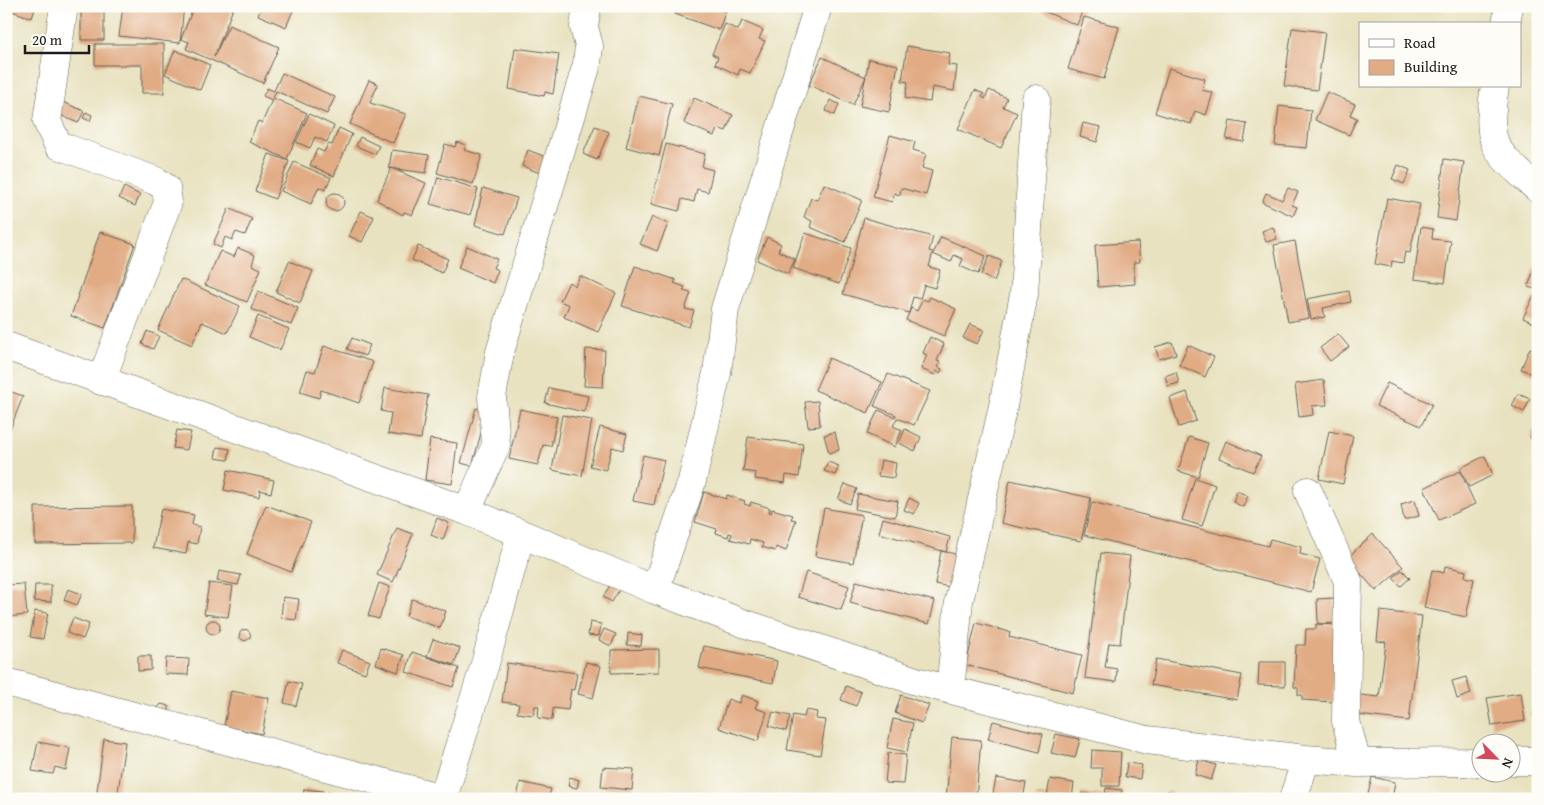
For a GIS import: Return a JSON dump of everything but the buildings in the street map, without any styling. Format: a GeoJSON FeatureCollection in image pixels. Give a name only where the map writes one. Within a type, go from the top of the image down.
{"type":"FeatureCollection","features":[{"type":"Feature","properties":{"kind":"street"},"geometry":{"type":"LineString","coordinates":[[64,6],[47,121],[52,134],[58,145],[156,180],[166,188],[168,202],[102,381]]}},
{"type":"Feature","properties":{"kind":"street"},"geometry":{"type":"LineString","coordinates":[[467,510],[496,445],[492,397],[500,352],[587,64],[590,46],[584,27],[587,6]]}},
{"type":"Feature","properties":{"kind":"street"},"geometry":{"type":"LineString","coordinates":[[655,590],[692,481],[717,373],[725,309],[818,6]]}},
{"type":"Feature","properties":{"kind":"street"},"geometry":{"type":"LineString","coordinates":[[1506,22],[1509,6]]}},
{"type":"Feature","properties":{"kind":"street"},"geometry":{"type":"LineString","coordinates":[[1496,88],[1490,118],[1494,143],[1501,155],[1538,188]]}},
{"type":"Feature","properties":{"kind":"street"},"geometry":{"type":"LineString","coordinates":[[950,690],[959,601],[1003,406],[1024,294],[1036,99]]}},
{"type":"Feature","properties":{"kind":"street"},"geometry":{"type":"LineString","coordinates":[[6,346],[467,510],[655,590],[752,626],[916,681],[1147,740],[1306,759],[1357,763],[1472,762]]}},
{"type":"Feature","properties":{"kind":"street"},"geometry":{"type":"LineString","coordinates":[[1308,491],[1348,581],[1346,721],[1357,763]]}},
{"type":"Feature","properties":{"kind":"street"},"geometry":{"type":"LineString","coordinates":[[6,682],[444,798],[485,664],[521,534]]}},
{"type":"Feature","properties":{"kind":"street"},"geometry":{"type":"LineString","coordinates":[[1292,799],[1306,759]]}},
{"type":"Feature","properties":{"kind":"street"},"geometry":{"type":"LineString","coordinates":[[1522,761],[1538,761]]}}]}
